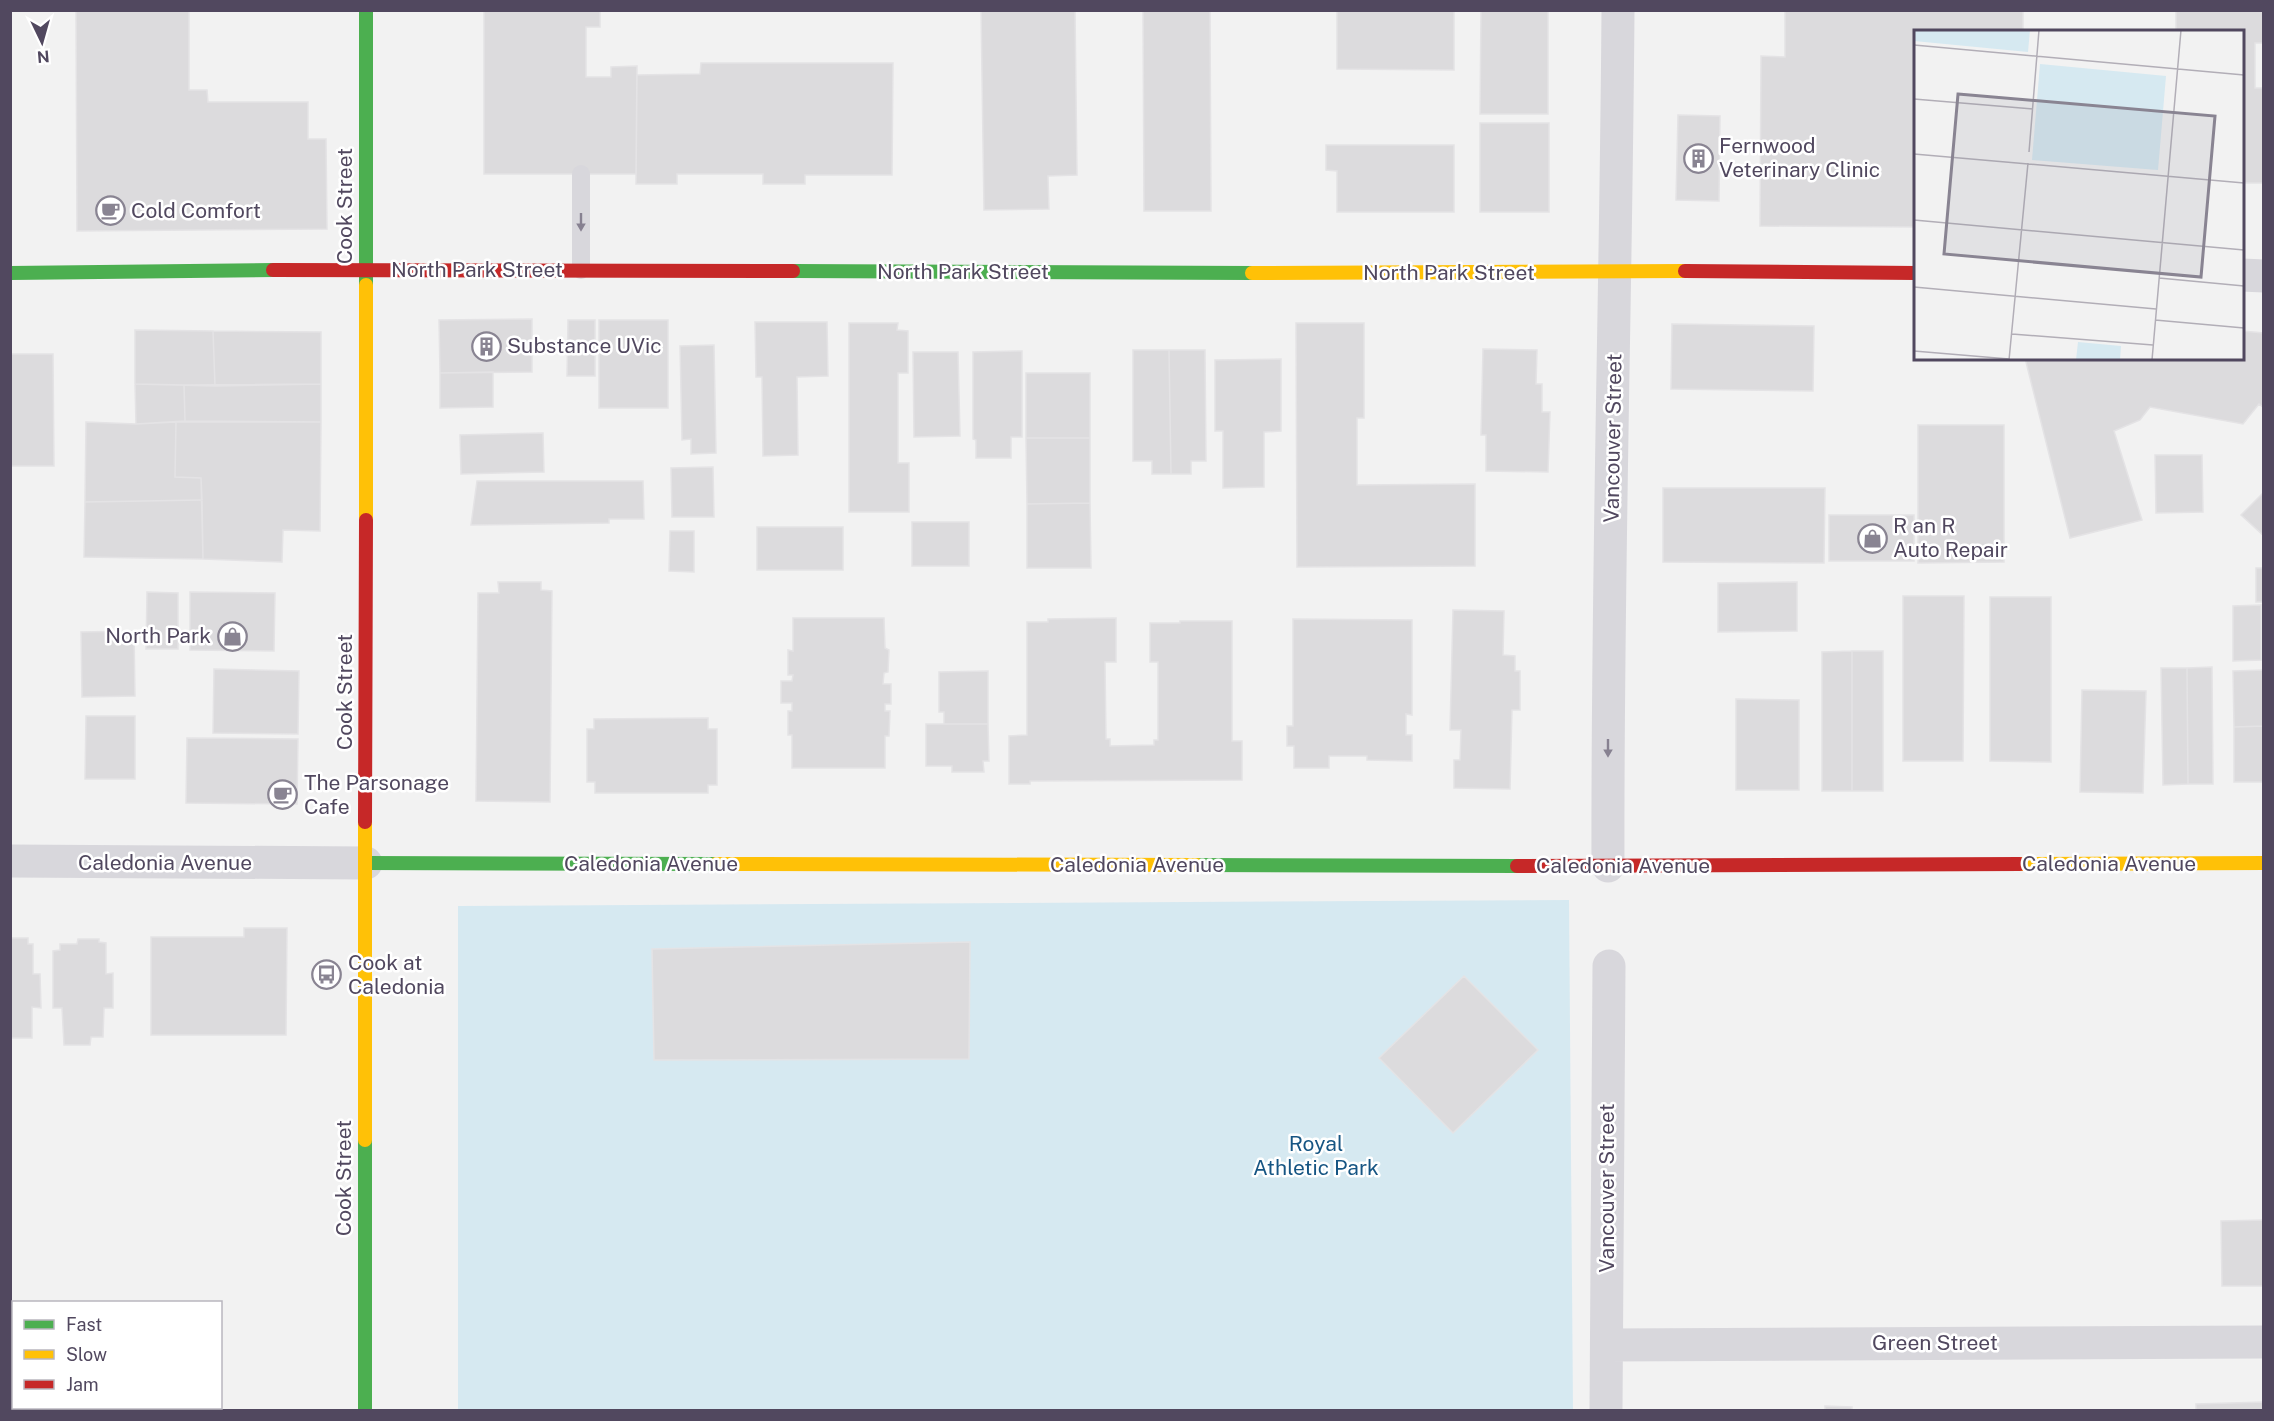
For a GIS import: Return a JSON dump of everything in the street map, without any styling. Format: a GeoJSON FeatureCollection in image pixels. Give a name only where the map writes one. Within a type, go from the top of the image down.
{"type":"FeatureCollection","features":[{"type":"Feature","properties":{"kind":"street","name":"Cook Street"},"geometry":{"type":"LineString","coordinates":[[365,1410],[366,10]]}},
{"type":"Feature","properties":{"kind":"street","name":"Vancouver Street"},"geometry":{"type":"LineString","coordinates":[[1608,866],[1608,689],[1616,273],[1618,10]]}},
{"type":"Feature","properties":{"kind":"street","name":"North Park Street"},"geometry":{"type":"LineString","coordinates":[[10,273],[366,270],[1914,273]]}},
{"type":"Feature","properties":{"kind":"street"},"geometry":{"type":"LineString","coordinates":[[2244,275],[2264,276]]}},
{"type":"Feature","properties":{"kind":"street","name":"Caledonia Avenue"},"geometry":{"type":"LineString","coordinates":[[10,861],[1608,866],[2264,863]]}},
{"type":"Feature","properties":{"kind":"street","name":"Vancouver Street"},"geometry":{"type":"LineString","coordinates":[[1606,1410],[1608,966]]}},
{"type":"Feature","properties":{"kind":"street","name":"Green Street"},"geometry":{"type":"LineString","coordinates":[[1607,1345],[2264,1342]]}},
{"type":"Feature","properties":{"kind":"lane"},"geometry":{"type":"LineString","coordinates":[[581,174],[581,270]]}},
{"type":"Feature","properties":{"kind":"green space","name":"Royal Athletic Park"},"geometry":{"type":"Polygon","coordinates":[[[1569,900],[1573,1410],[458,1410],[458,906],[1569,900]]]}},
{"type":"Feature","properties":{"kind":"building"},"geometry":{"type":"Polygon","coordinates":[[[76,10],[189,10],[189,90],[207,90],[208,102],[308,102],[308,139],[326,139],[327,229],[77,231],[76,10]]]}},
{"type":"Feature","properties":{"kind":"building"},"geometry":{"type":"Polygon","coordinates":[[[484,10],[600,10],[600,27],[586,27],[586,77],[611,77],[611,67],[637,66],[636,174],[484,174],[484,10]]]}},
{"type":"Feature","properties":{"kind":"building"},"geometry":{"type":"Polygon","coordinates":[[[981,10],[1075,10],[1077,175],[1048,176],[1049,209],[984,210],[981,10]]]}},
{"type":"Feature","properties":{"kind":"building"},"geometry":{"type":"Polygon","coordinates":[[[1143,10],[1210,10],[1211,211],[1144,211],[1143,10]]]}},
{"type":"Feature","properties":{"kind":"building"},"geometry":{"type":"Polygon","coordinates":[[[1337,10],[1454,10],[1454,70],[1337,69],[1337,10]]]}},
{"type":"Feature","properties":{"kind":"building"},"geometry":{"type":"Polygon","coordinates":[[[1481,10],[1548,10],[1548,114],[1480,114],[1481,10]]]}},
{"type":"Feature","properties":{"kind":"building"},"geometry":{"type":"Polygon","coordinates":[[[1785,10],[2023,10],[2023,30],[1914,30],[1914,227],[1760,226],[1761,56],[1785,57],[1785,10]]]}},
{"type":"Feature","properties":{"kind":"building"},"geometry":{"type":"Polygon","coordinates":[[[2176,10],[2264,10],[2264,43],[2255,43],[2255,88],[2264,88],[2264,183],[2244,183],[2244,30],[2176,30],[2176,10]]]}},
{"type":"Feature","properties":{"kind":"building"},"geometry":{"type":"Polygon","coordinates":[[[701,63],[893,63],[892,175],[805,175],[805,184],[763,184],[763,174],[677,174],[677,184],[636,184],[637,75],[700,74],[701,63]]]}},
{"type":"Feature","properties":{"kind":"building","name":"Fernwood Veterinary Clinic"},"geometry":{"type":"Polygon","coordinates":[[[1678,115],[1720,116],[1719,201],[1676,200],[1678,115]]]}},
{"type":"Feature","properties":{"kind":"building"},"geometry":{"type":"Polygon","coordinates":[[[1480,123],[1549,123],[1549,212],[1480,212],[1480,123]]]}},
{"type":"Feature","properties":{"kind":"building"},"geometry":{"type":"Polygon","coordinates":[[[1326,145],[1454,145],[1454,212],[1337,212],[1337,171],[1326,170],[1326,145]]]}},
{"type":"Feature","properties":{"kind":"building","name":"Substance UVic"},"geometry":{"type":"Polygon","coordinates":[[[532,319],[532,372],[440,373],[439,320],[532,319]]]}},
{"type":"Feature","properties":{"kind":"building"},"geometry":{"type":"Polygon","coordinates":[[[568,320],[595,320],[595,376],[567,376],[568,320]]]}},
{"type":"Feature","properties":{"kind":"building"},"geometry":{"type":"Polygon","coordinates":[[[599,320],[668,320],[668,408],[599,408],[599,320]]]}},
{"type":"Feature","properties":{"kind":"building"},"geometry":{"type":"Polygon","coordinates":[[[755,322],[827,322],[828,376],[797,377],[798,455],[763,456],[762,377],[756,377],[755,322]]]}},
{"type":"Feature","properties":{"kind":"building"},"geometry":{"type":"Polygon","coordinates":[[[849,323],[898,323],[897,330],[908,331],[908,373],[898,373],[898,463],[909,463],[909,512],[849,512],[849,323]]]}},
{"type":"Feature","properties":{"kind":"building"},"geometry":{"type":"Polygon","coordinates":[[[1296,323],[1364,323],[1364,418],[1357,418],[1357,485],[1475,484],[1475,566],[1297,567],[1296,323]]]}},
{"type":"Feature","properties":{"kind":"building"},"geometry":{"type":"Polygon","coordinates":[[[1672,324],[1814,326],[1813,391],[1671,389],[1672,324]]]}},
{"type":"Feature","properties":{"kind":"building"},"geometry":{"type":"Polygon","coordinates":[[[135,330],[213,331],[215,386],[135,384],[135,330]]]}},
{"type":"Feature","properties":{"kind":"building"},"geometry":{"type":"Polygon","coordinates":[[[213,331],[321,332],[321,384],[215,386],[213,331]]]}},
{"type":"Feature","properties":{"kind":"building"},"geometry":{"type":"Polygon","coordinates":[[[2244,331],[2264,333],[2264,408],[2259,404],[2243,424],[2150,407],[2140,420],[2114,431],[2142,520],[2070,538],[2026,360],[2244,360],[2244,331]]]}},
{"type":"Feature","properties":{"kind":"building"},"geometry":{"type":"Polygon","coordinates":[[[714,345],[716,453],[691,454],[691,439],[682,440],[680,346],[714,345]]]}},
{"type":"Feature","properties":{"kind":"building"},"geometry":{"type":"Polygon","coordinates":[[[1483,349],[1537,350],[1536,384],[1542,384],[1542,412],[1550,412],[1548,472],[1486,471],[1486,435],[1481,435],[1483,349]]]}},
{"type":"Feature","properties":{"kind":"building"},"geometry":{"type":"Polygon","coordinates":[[[1133,350],[1169,350],[1171,474],[1152,474],[1152,461],[1133,461],[1133,350]]]}},
{"type":"Feature","properties":{"kind":"building"},"geometry":{"type":"Polygon","coordinates":[[[1169,350],[1205,350],[1206,461],[1191,461],[1191,474],[1171,474],[1169,350]]]}},
{"type":"Feature","properties":{"kind":"building"},"geometry":{"type":"Polygon","coordinates":[[[1022,351],[1022,437],[1011,437],[1011,458],[976,458],[976,440],[973,439],[973,352],[1022,351]]]}},
{"type":"Feature","properties":{"kind":"building"},"geometry":{"type":"Polygon","coordinates":[[[913,352],[958,352],[960,436],[914,437],[913,352]]]}},
{"type":"Feature","properties":{"kind":"building"},"geometry":{"type":"Polygon","coordinates":[[[10,354],[53,354],[54,466],[10,466],[10,354]]]}},
{"type":"Feature","properties":{"kind":"building"},"geometry":{"type":"Polygon","coordinates":[[[1281,359],[1281,431],[1264,432],[1264,487],[1223,488],[1223,431],[1215,431],[1215,360],[1281,359]]]}},
{"type":"Feature","properties":{"kind":"building"},"geometry":{"type":"Polygon","coordinates":[[[493,372],[493,407],[440,408],[440,373],[493,372]]]}},
{"type":"Feature","properties":{"kind":"building"},"geometry":{"type":"Polygon","coordinates":[[[1026,373],[1090,373],[1090,438],[1026,438],[1026,373]]]}},
{"type":"Feature","properties":{"kind":"building"},"geometry":{"type":"Polygon","coordinates":[[[135,384],[184,385],[185,421],[136,424],[135,384]]]}},
{"type":"Feature","properties":{"kind":"building"},"geometry":{"type":"Polygon","coordinates":[[[321,384],[321,422],[185,421],[184,385],[321,384]]]}},
{"type":"Feature","properties":{"kind":"building"},"geometry":{"type":"Polygon","coordinates":[[[86,422],[136,424],[176,422],[175,477],[201,478],[202,500],[85,502],[86,422]]]}},
{"type":"Feature","properties":{"kind":"building"},"geometry":{"type":"Polygon","coordinates":[[[176,422],[321,422],[320,531],[283,530],[282,562],[203,559],[201,478],[175,477],[176,422]]]}},
{"type":"Feature","properties":{"kind":"building"},"geometry":{"type":"Polygon","coordinates":[[[1918,425],[2004,425],[2004,562],[1918,563],[1918,425]]]}},
{"type":"Feature","properties":{"kind":"building"},"geometry":{"type":"Polygon","coordinates":[[[543,433],[544,472],[461,474],[460,435],[543,433]]]}},
{"type":"Feature","properties":{"kind":"building"},"geometry":{"type":"Polygon","coordinates":[[[1026,438],[1090,438],[1090,503],[1027,504],[1026,438]]]}},
{"type":"Feature","properties":{"kind":"building"},"geometry":{"type":"Polygon","coordinates":[[[2155,455],[2202,455],[2203,512],[2156,513],[2155,455]]]}},
{"type":"Feature","properties":{"kind":"building"},"geometry":{"type":"Polygon","coordinates":[[[713,467],[714,517],[672,517],[671,468],[713,467]]]}},
{"type":"Feature","properties":{"kind":"building"},"geometry":{"type":"Polygon","coordinates":[[[477,481],[643,481],[644,519],[609,519],[609,523],[471,525],[477,481]]]}},
{"type":"Feature","properties":{"kind":"building"},"geometry":{"type":"Polygon","coordinates":[[[1663,488],[1825,488],[1824,563],[1663,562],[1663,488]]]}},
{"type":"Feature","properties":{"kind":"building"},"geometry":{"type":"Polygon","coordinates":[[[2264,492],[2264,536],[2241,515],[2264,492]]]}},
{"type":"Feature","properties":{"kind":"building"},"geometry":{"type":"Polygon","coordinates":[[[202,500],[203,559],[84,557],[85,502],[202,500]]]}},
{"type":"Feature","properties":{"kind":"building"},"geometry":{"type":"Polygon","coordinates":[[[1090,503],[1091,568],[1027,568],[1027,504],[1090,503]]]}},
{"type":"Feature","properties":{"kind":"building","name":"R an R Auto Repair"},"geometry":{"type":"Polygon","coordinates":[[[1829,515],[1914,515],[1914,561],[1829,561],[1829,515]]]}},
{"type":"Feature","properties":{"kind":"building"},"geometry":{"type":"Polygon","coordinates":[[[912,522],[969,522],[969,566],[912,566],[912,522]]]}},
{"type":"Feature","properties":{"kind":"building"},"geometry":{"type":"Polygon","coordinates":[[[757,527],[843,527],[843,570],[757,570],[757,527]]]}},
{"type":"Feature","properties":{"kind":"building"},"geometry":{"type":"Polygon","coordinates":[[[670,531],[694,531],[694,572],[669,571],[670,531]]]}},
{"type":"Feature","properties":{"kind":"building"},"geometry":{"type":"Polygon","coordinates":[[[2256,568],[2264,568],[2264,602],[2256,602],[2256,568]]]}},
{"type":"Feature","properties":{"kind":"building"},"geometry":{"type":"Polygon","coordinates":[[[498,582],[541,582],[541,590],[552,591],[550,802],[476,801],[478,593],[499,593],[498,582]]]}},
{"type":"Feature","properties":{"kind":"building"},"geometry":{"type":"Polygon","coordinates":[[[1797,582],[1797,631],[1718,632],[1718,583],[1797,582]]]}},
{"type":"Feature","properties":{"kind":"building"},"geometry":{"type":"Polygon","coordinates":[[[147,592],[178,593],[178,649],[146,649],[147,592]]]}},
{"type":"Feature","properties":{"kind":"building","name":"North Park"},"geometry":{"type":"Polygon","coordinates":[[[190,592],[275,593],[274,651],[190,650],[190,592]]]}},
{"type":"Feature","properties":{"kind":"building"},"geometry":{"type":"Polygon","coordinates":[[[1903,596],[1964,596],[1963,761],[1903,761],[1903,596]]]}},
{"type":"Feature","properties":{"kind":"building"},"geometry":{"type":"Polygon","coordinates":[[[1990,597],[2051,597],[2051,762],[1990,761],[1990,597]]]}},
{"type":"Feature","properties":{"kind":"building"},"geometry":{"type":"Polygon","coordinates":[[[2261,605],[2261,660],[2233,661],[2233,606],[2261,605]]]}},
{"type":"Feature","properties":{"kind":"building"},"geometry":{"type":"Polygon","coordinates":[[[1453,610],[1504,611],[1503,655],[1515,656],[1515,671],[1520,671],[1520,710],[1512,710],[1510,789],[1454,788],[1454,760],[1460,760],[1461,730],[1450,730],[1453,610]]]}},
{"type":"Feature","properties":{"kind":"building"},"geometry":{"type":"Polygon","coordinates":[[[793,618],[884,618],[885,648],[889,650],[888,672],[884,673],[883,684],[891,684],[891,704],[885,704],[885,711],[890,711],[889,736],[885,736],[885,768],[792,768],[792,735],[788,735],[788,711],[792,711],[792,703],[781,703],[781,681],[792,681],[793,675],[788,675],[788,650],[793,651],[793,618]]]}},
{"type":"Feature","properties":{"kind":"building"},"geometry":{"type":"Polygon","coordinates":[[[1116,618],[1116,662],[1105,662],[1106,739],[1110,739],[1110,746],[1154,745],[1154,740],[1158,740],[1158,662],[1150,662],[1150,623],[1232,621],[1232,741],[1242,741],[1242,780],[1030,781],[1030,784],[1009,784],[1009,736],[1027,735],[1027,622],[1048,622],[1048,619],[1116,618]]]}},
{"type":"Feature","properties":{"kind":"building"},"geometry":{"type":"Polygon","coordinates":[[[1293,619],[1412,620],[1412,715],[1406,714],[1406,735],[1412,735],[1412,761],[1367,760],[1367,756],[1329,756],[1329,768],[1294,768],[1294,746],[1287,746],[1287,726],[1293,726],[1293,619]]]}},
{"type":"Feature","properties":{"kind":"building"},"geometry":{"type":"Polygon","coordinates":[[[134,631],[135,696],[82,697],[81,632],[134,631]]]}},
{"type":"Feature","properties":{"kind":"building"},"geometry":{"type":"Polygon","coordinates":[[[1852,651],[1883,651],[1883,791],[1852,791],[1852,651]]]}},
{"type":"Feature","properties":{"kind":"building"},"geometry":{"type":"Polygon","coordinates":[[[1852,651],[1852,791],[1822,791],[1822,652],[1852,651]]]}},
{"type":"Feature","properties":{"kind":"building"},"geometry":{"type":"Polygon","coordinates":[[[2212,667],[2213,784],[2188,784],[2187,668],[2212,667]]]}},
{"type":"Feature","properties":{"kind":"building"},"geometry":{"type":"Polygon","coordinates":[[[2161,668],[2187,668],[2188,784],[2163,785],[2161,668]]]}},
{"type":"Feature","properties":{"kind":"building"},"geometry":{"type":"Polygon","coordinates":[[[214,669],[299,671],[298,734],[213,733],[214,669]]]}},
{"type":"Feature","properties":{"kind":"building"},"geometry":{"type":"Polygon","coordinates":[[[2264,670],[2264,726],[2234,727],[2233,671],[2264,670]]]}},
{"type":"Feature","properties":{"kind":"building"},"geometry":{"type":"Polygon","coordinates":[[[988,671],[988,724],[944,724],[944,712],[939,712],[939,672],[988,671]]]}},
{"type":"Feature","properties":{"kind":"building"},"geometry":{"type":"Polygon","coordinates":[[[2082,690],[2146,691],[2143,793],[2080,792],[2082,690]]]}},
{"type":"Feature","properties":{"kind":"building"},"geometry":{"type":"Polygon","coordinates":[[[1736,699],[1799,700],[1799,790],[1736,790],[1736,699]]]}},
{"type":"Feature","properties":{"kind":"building"},"geometry":{"type":"Polygon","coordinates":[[[86,716],[135,716],[135,779],[85,779],[86,716]]]}},
{"type":"Feature","properties":{"kind":"building"},"geometry":{"type":"Polygon","coordinates":[[[708,718],[708,729],[717,729],[717,785],[708,785],[708,793],[595,793],[595,782],[587,782],[587,729],[594,729],[594,719],[708,718]]]}},
{"type":"Feature","properties":{"kind":"building"},"geometry":{"type":"Polygon","coordinates":[[[926,724],[988,724],[989,761],[983,761],[984,772],[952,772],[952,766],[926,766],[926,724]]]}},
{"type":"Feature","properties":{"kind":"building"},"geometry":{"type":"Polygon","coordinates":[[[2264,726],[2264,782],[2234,782],[2234,727],[2264,726]]]}},
{"type":"Feature","properties":{"kind":"building"},"geometry":{"type":"Polygon","coordinates":[[[187,738],[298,739],[297,804],[186,803],[187,738]]]}},
{"type":"Feature","properties":{"kind":"building"},"geometry":{"type":"Polygon","coordinates":[[[244,928],[287,928],[286,1035],[151,1035],[151,937],[244,937],[244,928]]]}},
{"type":"Feature","properties":{"kind":"building"},"geometry":{"type":"Polygon","coordinates":[[[10,938],[28,938],[28,944],[33,944],[33,974],[40,974],[41,1008],[32,1007],[32,1038],[10,1038],[10,938]]]}},
{"type":"Feature","properties":{"kind":"building"},"geometry":{"type":"Polygon","coordinates":[[[78,939],[99,939],[99,942],[106,943],[106,974],[113,973],[113,1008],[104,1008],[103,1037],[91,1037],[90,1045],[64,1045],[62,1008],[53,1008],[53,951],[60,950],[60,944],[77,944],[78,939]]]}},
{"type":"Feature","properties":{"kind":"building"},"geometry":{"type":"Polygon","coordinates":[[[970,942],[969,1059],[654,1060],[652,949],[970,942]]]}},
{"type":"Feature","properties":{"kind":"building"},"geometry":{"type":"Polygon","coordinates":[[[1464,976],[1538,1050],[1453,1133],[1379,1058],[1464,976]]]}},
{"type":"Feature","properties":{"kind":"building"},"geometry":{"type":"Polygon","coordinates":[[[2264,1220],[2264,1286],[2222,1286],[2221,1221],[2264,1220]]]}},
{"type":"Feature","properties":{"kind":"building"},"geometry":{"type":"Polygon","coordinates":[[[2264,1402],[2264,1410],[2196,1410],[2196,1404],[2264,1402]]]}},
{"type":"Feature","properties":{"kind":"building"},"geometry":{"type":"Polygon","coordinates":[[[1825,1406],[1852,1407],[1852,1410],[1825,1410],[1825,1406]]]}},
{"type":"Feature","properties":{"kind":"traffic: fast"},"geometry":{"type":"LineString","coordinates":[[366,10],[366,285]]}},
{"type":"Feature","properties":{"kind":"traffic: fast"},"geometry":{"type":"LineString","coordinates":[[10,273],[273,270]]}},
{"type":"Feature","properties":{"kind":"traffic: fast"},"geometry":{"type":"LineString","coordinates":[[793,271],[1252,273]]}},
{"type":"Feature","properties":{"kind":"traffic: fast"},"geometry":{"type":"LineString","coordinates":[[366,863],[716,864]]}},
{"type":"Feature","properties":{"kind":"traffic: fast"},"geometry":{"type":"LineString","coordinates":[[1197,865],[1517,866]]}},
{"type":"Feature","properties":{"kind":"traffic: fast"},"geometry":{"type":"LineString","coordinates":[[365,1140],[365,1410]]}},
{"type":"Feature","properties":{"kind":"traffic: slow"},"geometry":{"type":"LineString","coordinates":[[1252,273],[1685,271]]}},
{"type":"Feature","properties":{"kind":"traffic: slow"},"geometry":{"type":"LineString","coordinates":[[366,285],[366,520]]}},
{"type":"Feature","properties":{"kind":"traffic: slow"},"geometry":{"type":"LineString","coordinates":[[365,822],[365,1140]]}},
{"type":"Feature","properties":{"kind":"traffic: slow"},"geometry":{"type":"LineString","coordinates":[[2020,864],[2264,863]]}},
{"type":"Feature","properties":{"kind":"traffic: slow"},"geometry":{"type":"LineString","coordinates":[[716,864],[1197,865]]}},
{"type":"Feature","properties":{"kind":"traffic: jam"},"geometry":{"type":"LineString","coordinates":[[273,270],[793,271]]}},
{"type":"Feature","properties":{"kind":"traffic: jam"},"geometry":{"type":"LineString","coordinates":[[1685,271],[1914,273]]}},
{"type":"Feature","properties":{"kind":"traffic: jam"},"geometry":{"type":"LineString","coordinates":[[365,822],[366,520]]}},
{"type":"Feature","properties":{"kind":"traffic: jam"},"geometry":{"type":"LineString","coordinates":[[1517,866],[2020,864]]}},
{"type":"Feature","properties":{"kind":"place","name":"Fernwood Veterinary Clinic"},"geometry":{"type":"Point","coordinates":[1698,158]}},
{"type":"Feature","properties":{"kind":"place","name":"Cold Comfort"},"geometry":{"type":"Point","coordinates":[110,211]}},
{"type":"Feature","properties":{"kind":"place","name":"Substance UVic"},"geometry":{"type":"Point","coordinates":[486,346]}},
{"type":"Feature","properties":{"kind":"place","name":"R an R Auto Repair"},"geometry":{"type":"Point","coordinates":[1872,538]}},
{"type":"Feature","properties":{"kind":"place","name":"North Park"},"geometry":{"type":"Point","coordinates":[232,636]}},
{"type":"Feature","properties":{"kind":"place","name":"The Parsonage Cafe"},"geometry":{"type":"Point","coordinates":[283,795]}},
{"type":"Feature","properties":{"kind":"place","name":"Cook at Caledonia"},"geometry":{"type":"Point","coordinates":[327,975]}}]}
